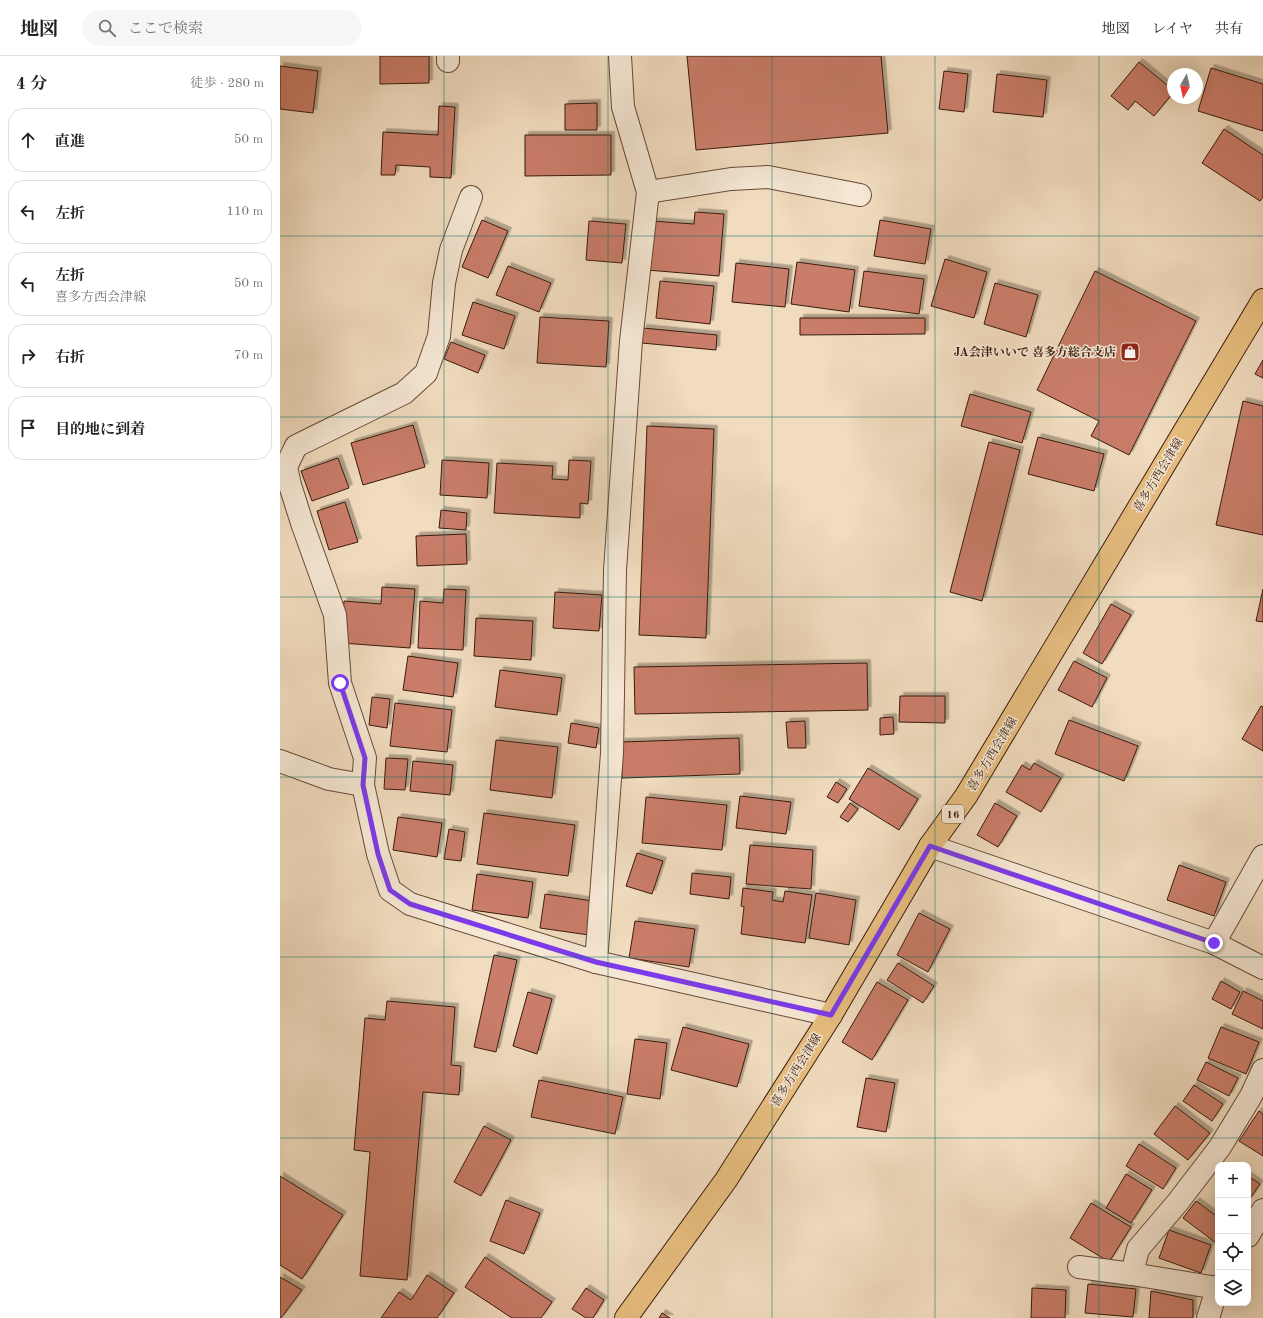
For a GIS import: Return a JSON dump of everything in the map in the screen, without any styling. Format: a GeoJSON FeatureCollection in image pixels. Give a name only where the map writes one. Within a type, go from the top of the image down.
{"type":"FeatureCollection","features":[{"type":"Feature","properties":{"kind":"main road","name":"喜多方西会津線"},"geometry":{"type":"LineString","coordinates":[[626,1318],[726,1180],[831,1015],[930,846],[966,796],[1263,300]]}},
{"type":"Feature","properties":{"kind":"street"},"geometry":{"type":"LineString","coordinates":[[596,962],[612,753],[616,562],[632,341],[648,192],[623,107],[620,56]]}},
{"type":"Feature","properties":{"kind":"street"},"geometry":{"type":"LineString","coordinates":[[648,192],[731,179],[768,177],[860,195]]}},
{"type":"Feature","properties":{"kind":"street"},"geometry":{"type":"LineString","coordinates":[[471,197],[451,250],[444,282],[439,336],[426,373],[404,393],[296,446],[286,467],[290,486],[302,523],[334,615],[340,683],[365,758],[363,785],[378,854],[390,890],[410,904],[596,962],[831,1015]]}},
{"type":"Feature","properties":{"kind":"street"},"geometry":{"type":"LineString","coordinates":[[280,761],[329,778],[363,785]]}},
{"type":"Feature","properties":{"kind":"street"},"geometry":{"type":"LineString","coordinates":[[930,846],[1214,943],[1263,968]]}},
{"type":"Feature","properties":{"kind":"street"},"geometry":{"type":"LineString","coordinates":[[1214,943],[1263,856]]}},
{"type":"Feature","properties":{"kind":"street"},"geometry":{"type":"LineString","coordinates":[[1132,1274],[1138,1249],[1178,1202],[1220,1147],[1251,1096],[1263,1070]]}},
{"type":"Feature","properties":{"kind":"street"},"geometry":{"type":"LineString","coordinates":[[1249,1234],[1263,1210]]}},
{"type":"Feature","properties":{"kind":"street"},"geometry":{"type":"LineString","coordinates":[[1079,1267],[1215,1287]]}},
{"type":"Feature","properties":{"kind":"street"},"geometry":{"type":"LineString","coordinates":[[1208,1318],[1215,1296]]}},
{"type":"Feature","properties":{"kind":"building"},"geometry":{"type":"Polygon","coordinates":[[[380,56],[429,56],[429,83],[380,84],[380,56]]]}},
{"type":"Feature","properties":{"kind":"building"},"geometry":{"type":"Polygon","coordinates":[[[687,56],[881,56],[888,133],[696,150],[687,56]]]}},
{"type":"Feature","properties":{"kind":"building"},"geometry":{"type":"Polygon","coordinates":[[[1139,62],[1167,85],[1167,100],[1154,116],[1135,101],[1128,110],[1111,96],[1139,62]]]}},
{"type":"Feature","properties":{"kind":"building"},"geometry":{"type":"Polygon","coordinates":[[[280,66],[318,71],[313,113],[280,109],[280,66]]]}},
{"type":"Feature","properties":{"kind":"building"},"geometry":{"type":"Polygon","coordinates":[[[1211,68],[1263,84],[1263,131],[1198,111],[1200,104],[1203,104],[1203,94],[1211,68]]]}},
{"type":"Feature","properties":{"kind":"building"},"geometry":{"type":"Polygon","coordinates":[[[944,71],[968,74],[964,112],[939,109],[944,71]]]}},
{"type":"Feature","properties":{"kind":"building"},"geometry":{"type":"Polygon","coordinates":[[[997,74],[1047,80],[1043,117],[993,112],[997,74]]]}},
{"type":"Feature","properties":{"kind":"building"},"geometry":{"type":"Polygon","coordinates":[[[597,103],[597,130],[565,130],[565,104],[597,103]]]}},
{"type":"Feature","properties":{"kind":"building"},"geometry":{"type":"Polygon","coordinates":[[[439,106],[455,107],[451,178],[430,177],[430,167],[396,165],[395,175],[381,175],[383,132],[438,135],[439,106]]]}},
{"type":"Feature","properties":{"kind":"building"},"geometry":{"type":"Polygon","coordinates":[[[1224,129],[1263,155],[1263,197],[1260,201],[1202,163],[1224,129]]]}},
{"type":"Feature","properties":{"kind":"building"},"geometry":{"type":"Polygon","coordinates":[[[525,135],[611,135],[611,175],[525,176],[525,135]]]}},
{"type":"Feature","properties":{"kind":"building"},"geometry":{"type":"Polygon","coordinates":[[[695,212],[724,214],[719,276],[647,270],[651,221],[694,224],[695,212]]]}},
{"type":"Feature","properties":{"kind":"building"},"geometry":{"type":"Polygon","coordinates":[[[482,220],[508,231],[488,278],[462,267],[482,220]]]}},
{"type":"Feature","properties":{"kind":"building"},"geometry":{"type":"Polygon","coordinates":[[[880,220],[931,229],[925,264],[874,256],[880,220]]]}},
{"type":"Feature","properties":{"kind":"building"},"geometry":{"type":"Polygon","coordinates":[[[589,221],[626,224],[622,263],[586,260],[589,221]]]}},
{"type":"Feature","properties":{"kind":"building"},"geometry":{"type":"Polygon","coordinates":[[[945,259],[987,272],[974,318],[931,306],[945,259]]]}},
{"type":"Feature","properties":{"kind":"building"},"geometry":{"type":"Polygon","coordinates":[[[797,262],[855,270],[849,312],[791,304],[797,262]]]}},
{"type":"Feature","properties":{"kind":"building"},"geometry":{"type":"Polygon","coordinates":[[[736,263],[789,269],[785,307],[732,302],[736,263]]]}},
{"type":"Feature","properties":{"kind":"building"},"geometry":{"type":"Polygon","coordinates":[[[508,266],[551,283],[539,312],[496,295],[508,266]]]}},
{"type":"Feature","properties":{"kind":"building"},"geometry":{"type":"Polygon","coordinates":[[[864,271],[924,279],[919,314],[859,306],[864,271]]]}},
{"type":"Feature","properties":{"kind":"building"},"geometry":{"type":"Polygon","coordinates":[[[1095,271],[1196,321],[1129,455],[1091,436],[1099,421],[1037,390],[1095,271]]]}},
{"type":"Feature","properties":{"kind":"building"},"geometry":{"type":"Polygon","coordinates":[[[660,281],[714,286],[710,324],[656,318],[660,281]]]}},
{"type":"Feature","properties":{"kind":"building"},"geometry":{"type":"Polygon","coordinates":[[[995,283],[1038,295],[1026,337],[984,324],[995,283]]]}},
{"type":"Feature","properties":{"kind":"building"},"geometry":{"type":"Polygon","coordinates":[[[473,302],[515,316],[504,349],[462,335],[473,302]]]}},
{"type":"Feature","properties":{"kind":"building"},"geometry":{"type":"Polygon","coordinates":[[[540,317],[609,321],[606,367],[537,363],[540,317]]]}},
{"type":"Feature","properties":{"kind":"building"},"geometry":{"type":"Polygon","coordinates":[[[800,318],[925,318],[925,334],[800,335],[800,318]]]}},
{"type":"Feature","properties":{"kind":"building"},"geometry":{"type":"Polygon","coordinates":[[[643,328],[717,335],[716,350],[642,343],[643,328]]]}},
{"type":"Feature","properties":{"kind":"building"},"geometry":{"type":"Polygon","coordinates":[[[451,342],[485,355],[478,373],[444,359],[451,342]]]}},
{"type":"Feature","properties":{"kind":"building"},"geometry":{"type":"Polygon","coordinates":[[[1263,360],[1263,378],[1255,374],[1263,360]]]}},
{"type":"Feature","properties":{"kind":"building"},"geometry":{"type":"Polygon","coordinates":[[[970,394],[1031,412],[1022,443],[961,426],[970,394]]]}},
{"type":"Feature","properties":{"kind":"building"},"geometry":{"type":"Polygon","coordinates":[[[1243,401],[1263,406],[1263,535],[1216,525],[1243,401]]]}},
{"type":"Feature","properties":{"kind":"building"},"geometry":{"type":"Polygon","coordinates":[[[413,425],[425,467],[363,485],[351,443],[413,425]]]}},
{"type":"Feature","properties":{"kind":"building"},"geometry":{"type":"Polygon","coordinates":[[[647,426],[714,429],[706,638],[639,635],[647,426]]]}},
{"type":"Feature","properties":{"kind":"building"},"geometry":{"type":"Polygon","coordinates":[[[1038,437],[1104,454],[1094,491],[1028,474],[1038,437]]]}},
{"type":"Feature","properties":{"kind":"building"},"geometry":{"type":"Polygon","coordinates":[[[989,442],[1020,450],[982,601],[950,592],[989,442]]]}},
{"type":"Feature","properties":{"kind":"building"},"geometry":{"type":"Polygon","coordinates":[[[338,458],[349,488],[312,501],[301,471],[338,458]]]}},
{"type":"Feature","properties":{"kind":"building"},"geometry":{"type":"Polygon","coordinates":[[[442,460],[489,463],[487,498],[440,495],[442,460]]]}},
{"type":"Feature","properties":{"kind":"building"},"geometry":{"type":"Polygon","coordinates":[[[569,460],[591,461],[588,504],[580,503],[580,518],[494,513],[497,463],[553,466],[552,479],[568,480],[569,460]]]}},
{"type":"Feature","properties":{"kind":"building"},"geometry":{"type":"Polygon","coordinates":[[[345,502],[358,542],[329,550],[317,511],[345,502]]]}},
{"type":"Feature","properties":{"kind":"building"},"geometry":{"type":"Polygon","coordinates":[[[441,510],[467,513],[466,530],[439,528],[441,510]]]}},
{"type":"Feature","properties":{"kind":"building"},"geometry":{"type":"Polygon","coordinates":[[[466,534],[467,564],[417,566],[416,536],[466,534]]]}},
{"type":"Feature","properties":{"kind":"building"},"geometry":{"type":"Polygon","coordinates":[[[382,587],[415,589],[410,648],[341,643],[344,601],[381,604],[382,587]]]}},
{"type":"Feature","properties":{"kind":"building"},"geometry":{"type":"Polygon","coordinates":[[[444,589],[466,590],[463,650],[418,648],[420,601],[443,603],[444,589]]]}},
{"type":"Feature","properties":{"kind":"building"},"geometry":{"type":"Polygon","coordinates":[[[1263,589],[1263,622],[1256,621],[1263,589]]]}},
{"type":"Feature","properties":{"kind":"building"},"geometry":{"type":"Polygon","coordinates":[[[555,592],[602,595],[599,631],[553,628],[555,592]]]}},
{"type":"Feature","properties":{"kind":"building"},"geometry":{"type":"Polygon","coordinates":[[[1111,604],[1131,615],[1102,664],[1083,653],[1111,604]]]}},
{"type":"Feature","properties":{"kind":"building"},"geometry":{"type":"Polygon","coordinates":[[[476,618],[533,621],[531,660],[474,656],[476,618]]]}},
{"type":"Feature","properties":{"kind":"building"},"geometry":{"type":"Polygon","coordinates":[[[408,656],[458,663],[453,697],[403,690],[408,656]]]}},
{"type":"Feature","properties":{"kind":"building"},"geometry":{"type":"Polygon","coordinates":[[[1074,661],[1107,678],[1092,707],[1058,690],[1074,661]]]}},
{"type":"Feature","properties":{"kind":"building"},"geometry":{"type":"Polygon","coordinates":[[[867,663],[868,710],[635,714],[634,667],[867,663]]]}},
{"type":"Feature","properties":{"kind":"building"},"geometry":{"type":"Polygon","coordinates":[[[500,670],[562,678],[557,715],[495,707],[500,670]]]}},
{"type":"Feature","properties":{"kind":"building"},"geometry":{"type":"Polygon","coordinates":[[[900,696],[945,696],[945,723],[899,722],[900,696]]]}},
{"type":"Feature","properties":{"kind":"building"},"geometry":{"type":"Polygon","coordinates":[[[372,697],[390,699],[387,728],[369,725],[372,697]]]}},
{"type":"Feature","properties":{"kind":"building"},"geometry":{"type":"Polygon","coordinates":[[[395,703],[452,710],[447,752],[390,746],[395,703]]]}},
{"type":"Feature","properties":{"kind":"building"},"geometry":{"type":"Polygon","coordinates":[[[1261,706],[1263,707],[1263,751],[1242,739],[1261,706]]]}},
{"type":"Feature","properties":{"kind":"building"},"geometry":{"type":"Polygon","coordinates":[[[893,717],[894,734],[880,735],[880,718],[893,717]]]}},
{"type":"Feature","properties":{"kind":"building"},"geometry":{"type":"Polygon","coordinates":[[[1069,720],[1138,746],[1124,781],[1055,754],[1069,720]]]}},
{"type":"Feature","properties":{"kind":"building"},"geometry":{"type":"Polygon","coordinates":[[[805,721],[806,748],[788,748],[786,722],[805,721]]]}},
{"type":"Feature","properties":{"kind":"building"},"geometry":{"type":"Polygon","coordinates":[[[571,723],[599,728],[596,748],[568,743],[571,723]]]}},
{"type":"Feature","properties":{"kind":"building"},"geometry":{"type":"Polygon","coordinates":[[[739,738],[740,774],[622,778],[621,742],[739,738]]]}},
{"type":"Feature","properties":{"kind":"building"},"geometry":{"type":"Polygon","coordinates":[[[496,740],[558,747],[552,798],[490,790],[496,740]]]}},
{"type":"Feature","properties":{"kind":"building"},"geometry":{"type":"Polygon","coordinates":[[[386,758],[408,759],[405,790],[384,789],[386,758]]]}},
{"type":"Feature","properties":{"kind":"building"},"geometry":{"type":"Polygon","coordinates":[[[413,761],[453,765],[450,795],[410,791],[413,761]]]}},
{"type":"Feature","properties":{"kind":"building"},"geometry":{"type":"Polygon","coordinates":[[[1034,763],[1061,778],[1041,812],[1006,792],[1022,765],[1030,770],[1034,763]]]}},
{"type":"Feature","properties":{"kind":"building"},"geometry":{"type":"Polygon","coordinates":[[[868,768],[918,799],[899,830],[849,799],[868,768]]]}},
{"type":"Feature","properties":{"kind":"building"},"geometry":{"type":"Polygon","coordinates":[[[836,782],[847,789],[838,803],[827,797],[836,782]]]}},
{"type":"Feature","properties":{"kind":"building"},"geometry":{"type":"Polygon","coordinates":[[[740,796],[791,802],[786,834],[736,828],[740,796]]]}},
{"type":"Feature","properties":{"kind":"building"},"geometry":{"type":"Polygon","coordinates":[[[646,797],[727,805],[722,850],[642,843],[646,797]]]}},
{"type":"Feature","properties":{"kind":"building"},"geometry":{"type":"Polygon","coordinates":[[[850,803],[858,809],[848,822],[840,817],[850,803]]]}},
{"type":"Feature","properties":{"kind":"building"},"geometry":{"type":"Polygon","coordinates":[[[995,803],[1017,816],[998,847],[977,835],[995,803]]]}},
{"type":"Feature","properties":{"kind":"building"},"geometry":{"type":"Polygon","coordinates":[[[484,813],[575,825],[568,876],[477,864],[484,813]]]}},
{"type":"Feature","properties":{"kind":"building"},"geometry":{"type":"Polygon","coordinates":[[[398,817],[442,823],[437,857],[393,850],[398,817]]]}},
{"type":"Feature","properties":{"kind":"building"},"geometry":{"type":"Polygon","coordinates":[[[449,829],[465,832],[461,861],[444,859],[449,829]]]}},
{"type":"Feature","properties":{"kind":"building"},"geometry":{"type":"Polygon","coordinates":[[[750,845],[813,850],[811,889],[746,884],[750,845]]]}},
{"type":"Feature","properties":{"kind":"building"},"geometry":{"type":"Polygon","coordinates":[[[637,853],[663,861],[652,894],[626,886],[637,853]]]}},
{"type":"Feature","properties":{"kind":"building"},"geometry":{"type":"Polygon","coordinates":[[[1179,865],[1226,882],[1214,916],[1167,900],[1179,865]]]}},
{"type":"Feature","properties":{"kind":"building"},"geometry":{"type":"Polygon","coordinates":[[[692,873],[731,877],[729,899],[690,894],[692,873]]]}},
{"type":"Feature","properties":{"kind":"building"},"geometry":{"type":"Polygon","coordinates":[[[477,874],[533,882],[528,918],[472,910],[477,874]]]}},
{"type":"Feature","properties":{"kind":"building"},"geometry":{"type":"Polygon","coordinates":[[[743,888],[773,892],[772,900],[783,902],[785,891],[812,895],[805,943],[741,934],[744,907],[741,906],[743,888]]]}},
{"type":"Feature","properties":{"kind":"building"},"geometry":{"type":"Polygon","coordinates":[[[816,893],[856,900],[849,945],[809,938],[816,893]]]}},
{"type":"Feature","properties":{"kind":"building"},"geometry":{"type":"Polygon","coordinates":[[[545,894],[593,901],[589,935],[540,928],[545,894]]]}},
{"type":"Feature","properties":{"kind":"building"},"geometry":{"type":"Polygon","coordinates":[[[919,913],[950,929],[928,972],[897,955],[919,913]]]}},
{"type":"Feature","properties":{"kind":"building"},"geometry":{"type":"Polygon","coordinates":[[[635,921],[695,929],[689,967],[629,958],[635,921]]]}},
{"type":"Feature","properties":{"kind":"building"},"geometry":{"type":"Polygon","coordinates":[[[494,955],[517,960],[496,1052],[474,1047],[494,955]]]}},
{"type":"Feature","properties":{"kind":"building"},"geometry":{"type":"Polygon","coordinates":[[[898,963],[934,986],[923,1003],[887,980],[898,963]]]}},
{"type":"Feature","properties":{"kind":"building"},"geometry":{"type":"Polygon","coordinates":[[[1221,981],[1240,992],[1231,1009],[1212,999],[1221,981]]]}},
{"type":"Feature","properties":{"kind":"building"},"geometry":{"type":"Polygon","coordinates":[[[877,982],[908,1000],[872,1060],[842,1042],[877,982]]]}},
{"type":"Feature","properties":{"kind":"building"},"geometry":{"type":"Polygon","coordinates":[[[1243,991],[1263,1001],[1263,1029],[1232,1014],[1243,991]]]}},
{"type":"Feature","properties":{"kind":"building"},"geometry":{"type":"Polygon","coordinates":[[[528,992],[552,999],[537,1054],[513,1046],[528,992]]]}},
{"type":"Feature","properties":{"kind":"building"},"geometry":{"type":"Polygon","coordinates":[[[387,1001],[455,1007],[451,1065],[461,1066],[459,1095],[423,1092],[407,1280],[360,1276],[370,1152],[354,1150],[365,1018],[385,1020],[387,1001]]]}},
{"type":"Feature","properties":{"kind":"building"},"geometry":{"type":"Polygon","coordinates":[[[683,1027],[749,1044],[737,1087],[671,1070],[683,1027]]]}},
{"type":"Feature","properties":{"kind":"building"},"geometry":{"type":"Polygon","coordinates":[[[1221,1027],[1259,1042],[1246,1074],[1208,1058],[1221,1027]]]}},
{"type":"Feature","properties":{"kind":"building"},"geometry":{"type":"Polygon","coordinates":[[[635,1039],[667,1043],[660,1099],[627,1094],[635,1039]]]}},
{"type":"Feature","properties":{"kind":"building"},"geometry":{"type":"Polygon","coordinates":[[[1206,1062],[1238,1078],[1229,1096],[1197,1080],[1206,1062]]]}},
{"type":"Feature","properties":{"kind":"building"},"geometry":{"type":"Polygon","coordinates":[[[866,1078],[895,1083],[886,1132],[857,1127],[866,1078]]]}},
{"type":"Feature","properties":{"kind":"building"},"geometry":{"type":"Polygon","coordinates":[[[539,1080],[623,1097],[615,1134],[531,1117],[539,1080]]]}},
{"type":"Feature","properties":{"kind":"building"},"geometry":{"type":"Polygon","coordinates":[[[1194,1085],[1223,1104],[1212,1121],[1183,1101],[1194,1085]]]}},
{"type":"Feature","properties":{"kind":"building"},"geometry":{"type":"Polygon","coordinates":[[[1175,1106],[1210,1133],[1188,1160],[1154,1134],[1175,1106]]]}},
{"type":"Feature","properties":{"kind":"building"},"geometry":{"type":"Polygon","coordinates":[[[1259,1111],[1263,1114],[1263,1156],[1239,1141],[1259,1111]]]}},
{"type":"Feature","properties":{"kind":"building"},"geometry":{"type":"Polygon","coordinates":[[[484,1126],[511,1140],[481,1196],[454,1182],[484,1126]]]}},
{"type":"Feature","properties":{"kind":"building"},"geometry":{"type":"Polygon","coordinates":[[[1139,1144],[1176,1168],[1163,1189],[1126,1166],[1139,1144]]]}},
{"type":"Feature","properties":{"kind":"building"},"geometry":{"type":"Polygon","coordinates":[[[1126,1174],[1152,1190],[1131,1223],[1106,1208],[1126,1174]]]}},
{"type":"Feature","properties":{"kind":"building"},"geometry":{"type":"Polygon","coordinates":[[[280,1176],[343,1215],[302,1279],[280,1265],[280,1176]]]}},
{"type":"Feature","properties":{"kind":"building"},"geometry":{"type":"Polygon","coordinates":[[[1251,1178],[1260,1184],[1251,1197],[1251,1178]]]}},
{"type":"Feature","properties":{"kind":"building"},"geometry":{"type":"Polygon","coordinates":[[[506,1200],[540,1213],[524,1254],[490,1241],[506,1200]]]}},
{"type":"Feature","properties":{"kind":"building"},"geometry":{"type":"Polygon","coordinates":[[[1196,1201],[1215,1215],[1215,1242],[1183,1218],[1196,1201]]]}},
{"type":"Feature","properties":{"kind":"building"},"geometry":{"type":"Polygon","coordinates":[[[1091,1203],[1131,1227],[1109,1262],[1070,1238],[1091,1203]]]}},
{"type":"Feature","properties":{"kind":"building"},"geometry":{"type":"Polygon","coordinates":[[[1169,1230],[1211,1245],[1201,1273],[1159,1258],[1169,1230]]]}},
{"type":"Feature","properties":{"kind":"building"},"geometry":{"type":"Polygon","coordinates":[[[485,1257],[552,1302],[541,1318],[512,1318],[465,1287],[485,1257]]]}},
{"type":"Feature","properties":{"kind":"building"},"geometry":{"type":"Polygon","coordinates":[[[427,1275],[454,1293],[437,1318],[381,1318],[399,1292],[411,1300],[427,1275]]]}},
{"type":"Feature","properties":{"kind":"building"},"geometry":{"type":"Polygon","coordinates":[[[280,1277],[302,1290],[281,1318],[280,1318],[280,1277]]]}},
{"type":"Feature","properties":{"kind":"building"},"geometry":{"type":"Polygon","coordinates":[[[1088,1284],[1136,1289],[1133,1317],[1085,1313],[1088,1284]]]}},
{"type":"Feature","properties":{"kind":"building"},"geometry":{"type":"Polygon","coordinates":[[[586,1288],[604,1300],[593,1318],[586,1318],[572,1309],[586,1288]]]}},
{"type":"Feature","properties":{"kind":"building"},"geometry":{"type":"Polygon","coordinates":[[[1032,1288],[1066,1290],[1065,1318],[1031,1318],[1032,1288]]]}},
{"type":"Feature","properties":{"kind":"building"},"geometry":{"type":"Polygon","coordinates":[[[1151,1291],[1193,1300],[1193,1318],[1149,1318],[1151,1291]]]}},
{"type":"Feature","properties":{"kind":"building"},"geometry":{"type":"Polygon","coordinates":[[[662,1313],[670,1318],[659,1318],[662,1313]]]}},
{"type":"Feature","properties":{"kind":"place","name":"JA会津いいで 喜多方総合支店"},"geometry":{"type":"Point","coordinates":[1130,352]}},
{"type":"Feature","properties":{"kind":"route"},"geometry":{"type":"LineString","coordinates":[[340,683],[365,758],[363,785],[378,854],[390,890],[410,904],[596,962],[831,1015],[930,846],[1214,943]]}}]}
